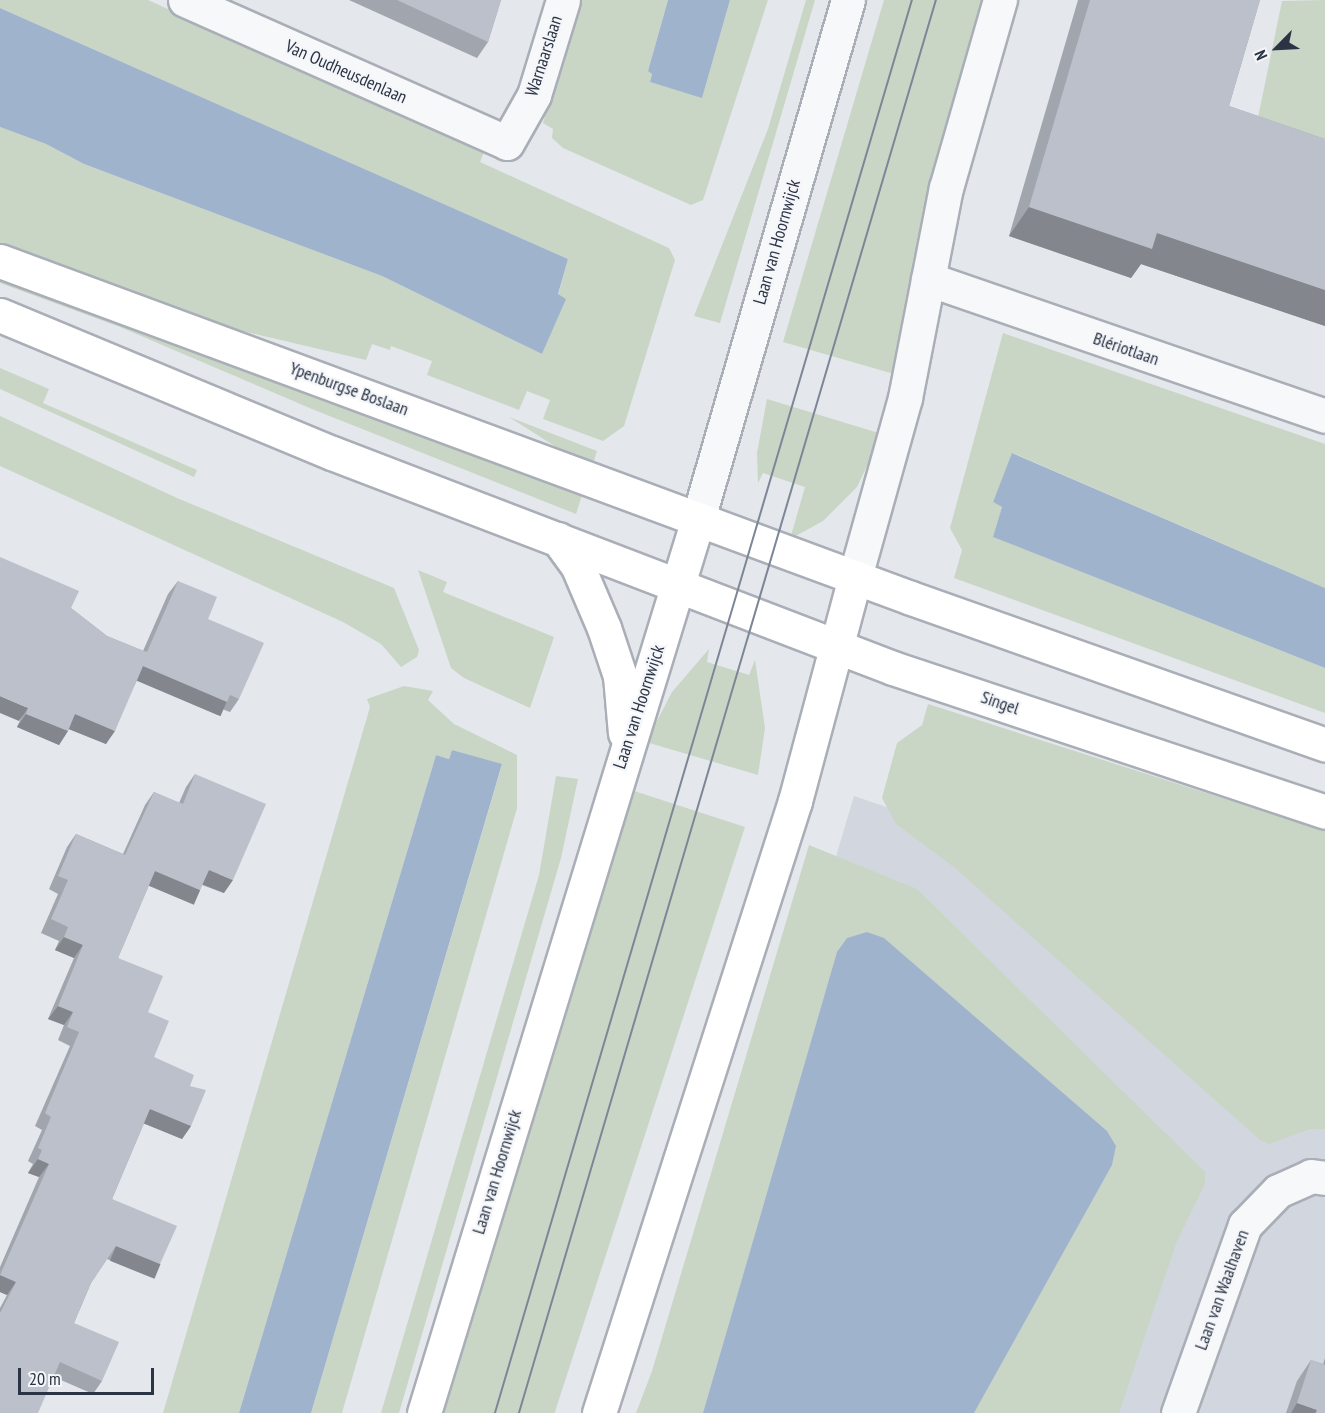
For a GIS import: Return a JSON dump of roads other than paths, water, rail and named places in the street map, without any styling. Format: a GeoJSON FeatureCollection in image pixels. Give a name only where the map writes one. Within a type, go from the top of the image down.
{"type":"FeatureCollection","features":[{"type":"Feature","properties":{"kind":"main road","name":"Ypenburgse Boslaan"},"geometry":{"type":"LineString","coordinates":[[0,261],[698,519]]}},
{"type":"Feature","properties":{"kind":"main road"},"geometry":{"type":"LineString","coordinates":[[0,315],[332,453],[679,585]]}},
{"type":"Feature","properties":{"kind":"main road"},"geometry":{"type":"LineString","coordinates":[[698,519],[1325,745]]}},
{"type":"Feature","properties":{"kind":"main road","name":"Laan van Hoornwijck"},"geometry":{"type":"LineString","coordinates":[[424,1413],[626,746],[679,585],[698,519]]}},
{"type":"Feature","properties":{"kind":"main road"},"geometry":{"type":"LineString","coordinates":[[558,539],[578,567],[604,628],[620,676],[626,746]]}},
{"type":"Feature","properties":{"kind":"main road"},"geometry":{"type":"LineString","coordinates":[[599,1413],[783,842],[855,577]]}},
{"type":"Feature","properties":{"kind":"main road","name":"Singel"},"geometry":{"type":"LineString","coordinates":[[679,585],[835,646],[1325,812]]}},
{"type":"Feature","properties":{"kind":"street","name":"Van Oudheusdenlaan"},"geometry":{"type":"LineString","coordinates":[[185,0],[507,143]]}},
{"type":"Feature","properties":{"kind":"street","name":"Warnaarslaan"},"geometry":{"type":"LineString","coordinates":[[507,143],[534,95],[563,0]]}},
{"type":"Feature","properties":{"kind":"street","name":"Laan van Hoornwijck"},"geometry":{"type":"LineString","coordinates":[[698,519],[848,0]]}},
{"type":"Feature","properties":{"kind":"street"},"geometry":{"type":"LineString","coordinates":[[855,577],[905,398],[945,188],[1000,0]]}},
{"type":"Feature","properties":{"kind":"street","name":"Blériotlaan"},"geometry":{"type":"LineString","coordinates":[[928,279],[1325,416]]}},
{"type":"Feature","properties":{"kind":"street","name":"Laan van Waalhaven"},"geometry":{"type":"LineString","coordinates":[[1178,1413],[1245,1225],[1278,1191],[1311,1176],[1325,1178]]}},
{"type":"Feature","properties":{"kind":"water"},"geometry":{"type":"Polygon","coordinates":[[[668,0],[730,0],[702,98],[650,82],[652,74],[648,71],[668,0]]]}},
{"type":"Feature","properties":{"kind":"water"},"geometry":{"type":"Polygon","coordinates":[[[0,8],[568,259],[558,294],[566,299],[542,354],[382,276],[84,164],[46,144],[0,127],[0,8]]]}},
{"type":"Feature","properties":{"kind":"water"},"geometry":{"type":"Polygon","coordinates":[[[1012,453],[1325,588],[1325,668],[993,537],[1002,507],[993,502],[1012,453]]]}},
{"type":"Feature","properties":{"kind":"water"},"geometry":{"type":"Polygon","coordinates":[[[452,750],[502,764],[311,1413],[239,1413],[436,755],[449,759],[452,750]]]}},
{"type":"Feature","properties":{"kind":"water"},"geometry":{"type":"Polygon","coordinates":[[[867,932],[884,938],[1107,1131],[1116,1146],[1112,1165],[974,1413],[703,1413],[837,952],[847,938],[867,932]]]}},
{"type":"Feature","properties":{"kind":"tram line"},"geometry":{"type":"LineString","coordinates":[[495,1413],[912,0]]}},
{"type":"Feature","properties":{"kind":"tram line"},"geometry":{"type":"LineString","coordinates":[[519,1413],[936,0]]}}]}
